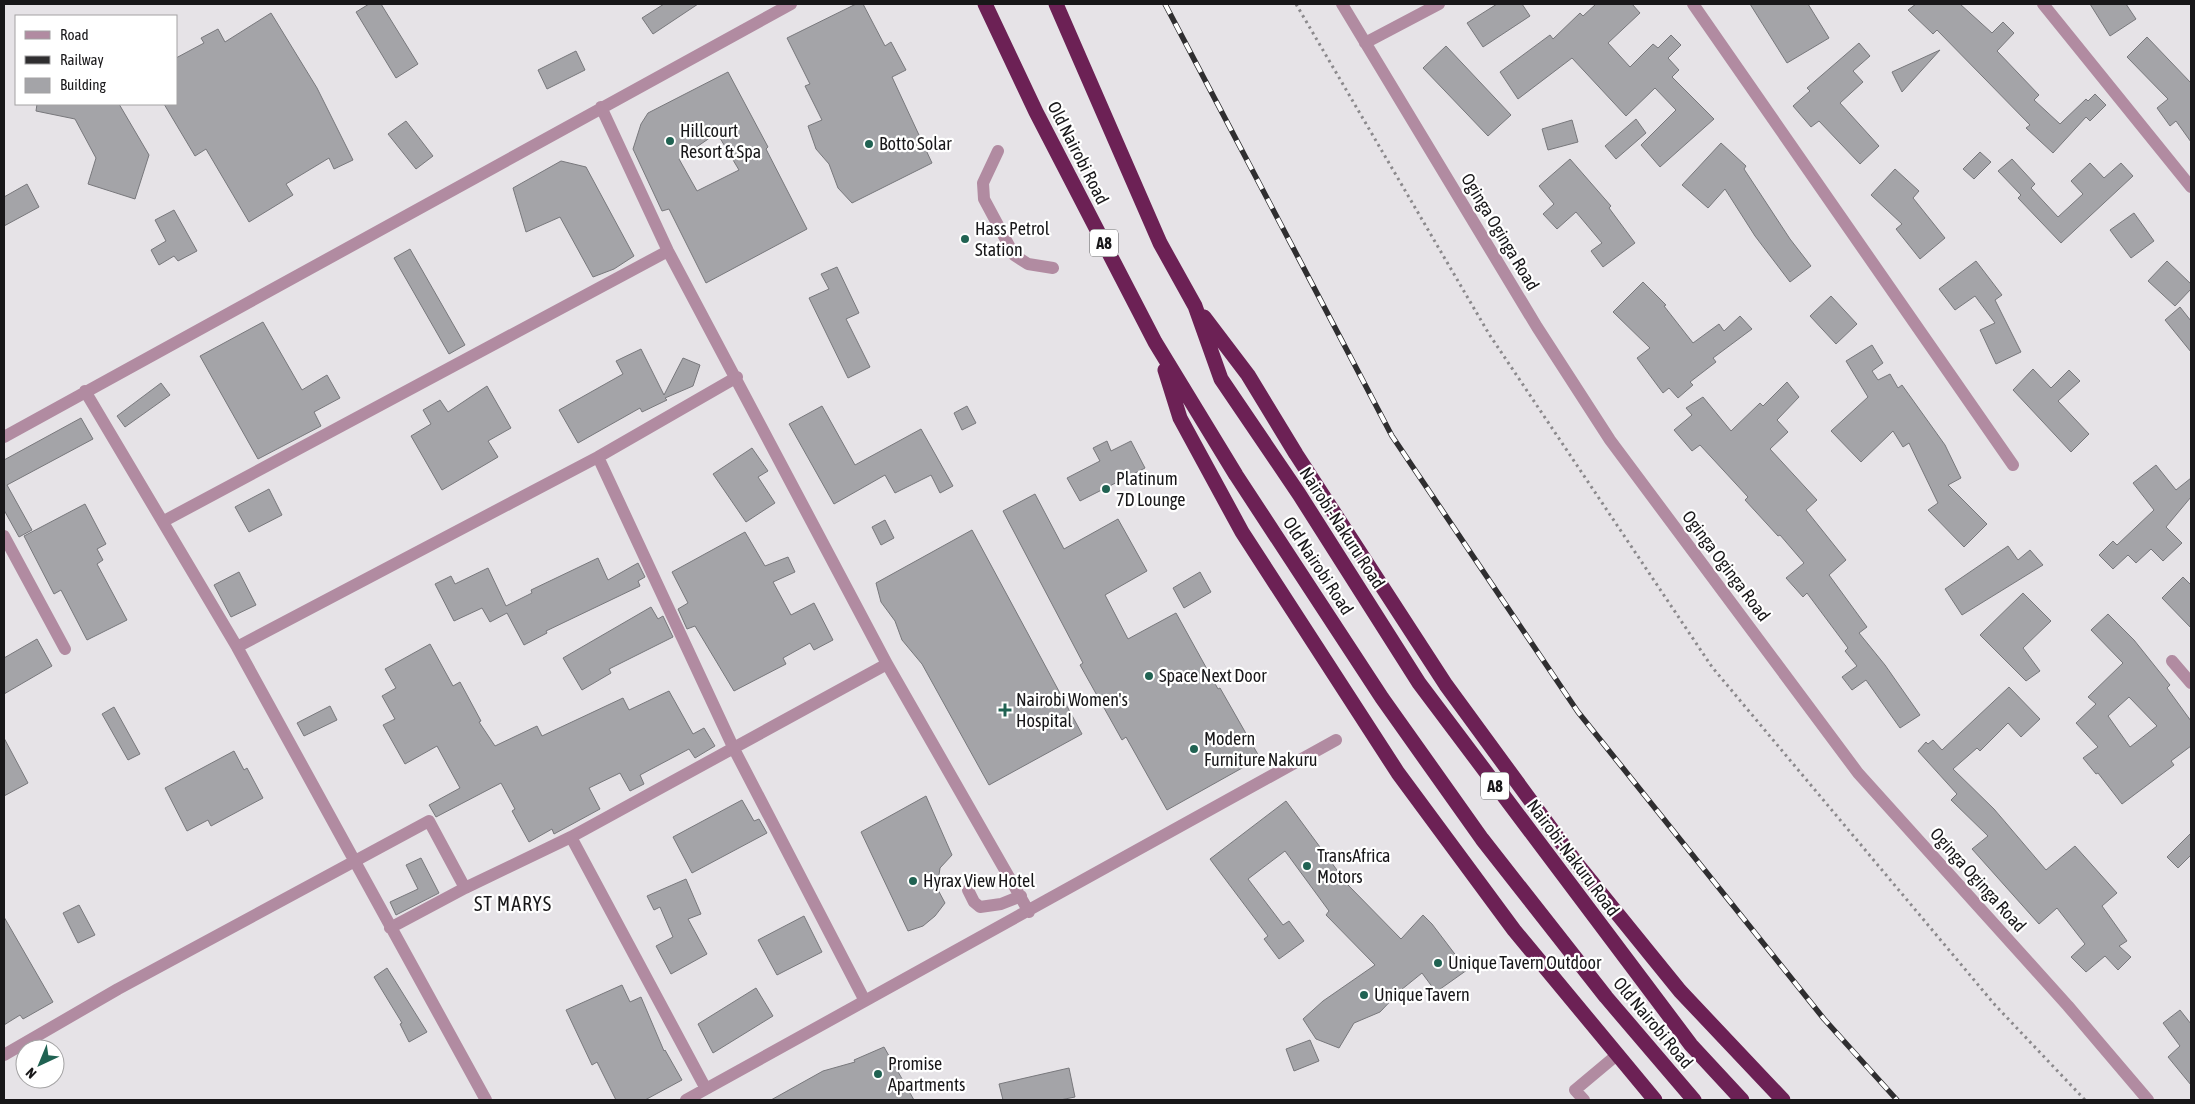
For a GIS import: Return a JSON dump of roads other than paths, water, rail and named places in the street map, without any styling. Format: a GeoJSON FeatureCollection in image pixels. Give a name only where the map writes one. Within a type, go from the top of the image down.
{"type":"FeatureCollection","features":[{"type":"Feature","properties":{"kind":"highway","name":"Old Nairobi Road"},"geometry":{"type":"LineString","coordinates":[[985,4],[1036,112],[1155,342],[1236,475],[1382,698],[1482,839],[1606,996],[1694,1100]]}},
{"type":"Feature","properties":{"kind":"highway","name":"Old Nairobi Road"},"geometry":{"type":"LineString","coordinates":[[1056,4],[1160,243],[1195,306],[1221,379],[1270,454]]}},
{"type":"Feature","properties":{"kind":"highway"},"geometry":{"type":"LineString","coordinates":[[1195,306],[1248,375],[1296,454],[1446,685],[1577,864],[1680,991],[1783,1100]]}},
{"type":"Feature","properties":{"kind":"highway"},"geometry":{"type":"LineString","coordinates":[[1155,342],[1180,418],[1203,464],[1242,532],[1398,773],[1514,930],[1656,1100]]}},
{"type":"Feature","properties":{"kind":"highway","name":"Nairobi-Nakuru Road"},"geometry":{"type":"LineString","coordinates":[[1270,454],[1299,494],[1419,683],[1691,1045],[1742,1100]]}},
{"type":"Feature","properties":{"kind":"street"},"geometry":{"type":"LineString","coordinates":[[4,437],[790,4]]}},
{"type":"Feature","properties":{"kind":"street","name":"Oginga Oginga Road"},"geometry":{"type":"LineString","coordinates":[[1342,4],[1537,327],[1610,440],[1858,773],[2068,1006],[2148,1100]]}},
{"type":"Feature","properties":{"kind":"street"},"geometry":{"type":"LineString","coordinates":[[1365,43],[1439,4]]}},
{"type":"Feature","properties":{"kind":"street"},"geometry":{"type":"LineString","coordinates":[[1694,4],[2013,465]]}},
{"type":"Feature","properties":{"kind":"street"},"geometry":{"type":"LineString","coordinates":[[2043,4],[2191,187]]}},
{"type":"Feature","properties":{"kind":"street"},"geometry":{"type":"LineString","coordinates":[[601,107],[668,251],[737,377],[887,664],[1029,912]]}},
{"type":"Feature","properties":{"kind":"street"},"geometry":{"type":"LineString","coordinates":[[998,151],[983,183],[984,199],[1014,255],[1028,264],[1053,268]]}},
{"type":"Feature","properties":{"kind":"street"},"geometry":{"type":"LineString","coordinates":[[164,521],[668,251]]}},
{"type":"Feature","properties":{"kind":"street"},"geometry":{"type":"LineString","coordinates":[[237,647],[598,457],[737,377]]}},
{"type":"Feature","properties":{"kind":"street"},"geometry":{"type":"LineString","coordinates":[[85,391],[164,521],[237,647],[486,1100]]}},
{"type":"Feature","properties":{"kind":"street"},"geometry":{"type":"LineString","coordinates":[[598,457],[734,749],[865,1001]]}},
{"type":"Feature","properties":{"kind":"street"},"geometry":{"type":"LineString","coordinates":[[4,536],[65,649]]}},
{"type":"Feature","properties":{"kind":"street"},"geometry":{"type":"LineString","coordinates":[[2172,661],[2191,683]]}},
{"type":"Feature","properties":{"kind":"street"},"geometry":{"type":"LineString","coordinates":[[390,928],[465,888],[571,837],[887,664]]}},
{"type":"Feature","properties":{"kind":"street"},"geometry":{"type":"LineString","coordinates":[[686,1100],[1029,912],[1336,740]]}},
{"type":"Feature","properties":{"kind":"street"},"geometry":{"type":"LineString","coordinates":[[4,1054],[118,988],[429,821],[465,888]]}},
{"type":"Feature","properties":{"kind":"street"},"geometry":{"type":"LineString","coordinates":[[571,837],[706,1089]]}},
{"type":"Feature","properties":{"kind":"street"},"geometry":{"type":"LineString","coordinates":[[968,890],[974,902],[980,907],[1001,904],[1021,896]]}},
{"type":"Feature","properties":{"kind":"street"},"geometry":{"type":"LineString","coordinates":[[1584,1100],[1575,1090],[1618,1054]]}},
{"type":"Feature","properties":{"kind":"railway"},"geometry":{"type":"LineString","coordinates":[[1165,4],[1392,436],[1578,712],[1824,1019],[1897,1100]]}},
{"type":"Feature","properties":{"kind":"place","name":"Hillcourt Resort & Spa"},"geometry":{"type":"Point","coordinates":[670,141]}},
{"type":"Feature","properties":{"kind":"place","name":"Botto Solar"},"geometry":{"type":"Point","coordinates":[869,144]}},
{"type":"Feature","properties":{"kind":"place","name":"Hass Petrol Station"},"geometry":{"type":"Point","coordinates":[965,239]}},
{"type":"Feature","properties":{"kind":"place","name":"Platinum 7D Lounge"},"geometry":{"type":"Point","coordinates":[1106,489]}},
{"type":"Feature","properties":{"kind":"place","name":"Space Next Door"},"geometry":{"type":"Point","coordinates":[1149,676]}},
{"type":"Feature","properties":{"kind":"place","name":"Nairobi Women's Hospital"},"geometry":{"type":"Point","coordinates":[1005,710]}},
{"type":"Feature","properties":{"kind":"place","name":"Modern Furniture Nakuru"},"geometry":{"type":"Point","coordinates":[1194,749]}},
{"type":"Feature","properties":{"kind":"place","name":"TransAfrica Motors"},"geometry":{"type":"Point","coordinates":[1307,866]}},
{"type":"Feature","properties":{"kind":"place","name":"Hyrax View Hotel"},"geometry":{"type":"Point","coordinates":[913,881]}},
{"type":"Feature","properties":{"kind":"place","name":"Unique Tavern Outdoor"},"geometry":{"type":"Point","coordinates":[1438,963]}},
{"type":"Feature","properties":{"kind":"place","name":"Unique Tavern"},"geometry":{"type":"Point","coordinates":[1364,995]}},
{"type":"Feature","properties":{"kind":"place","name":"Promise Apartments"},"geometry":{"type":"Point","coordinates":[878,1074]}},
{"type":"Feature","properties":{"kind":"district","name":"ST MARYS"},"geometry":{"type":"Point","coordinates":[513,904]}}]}
